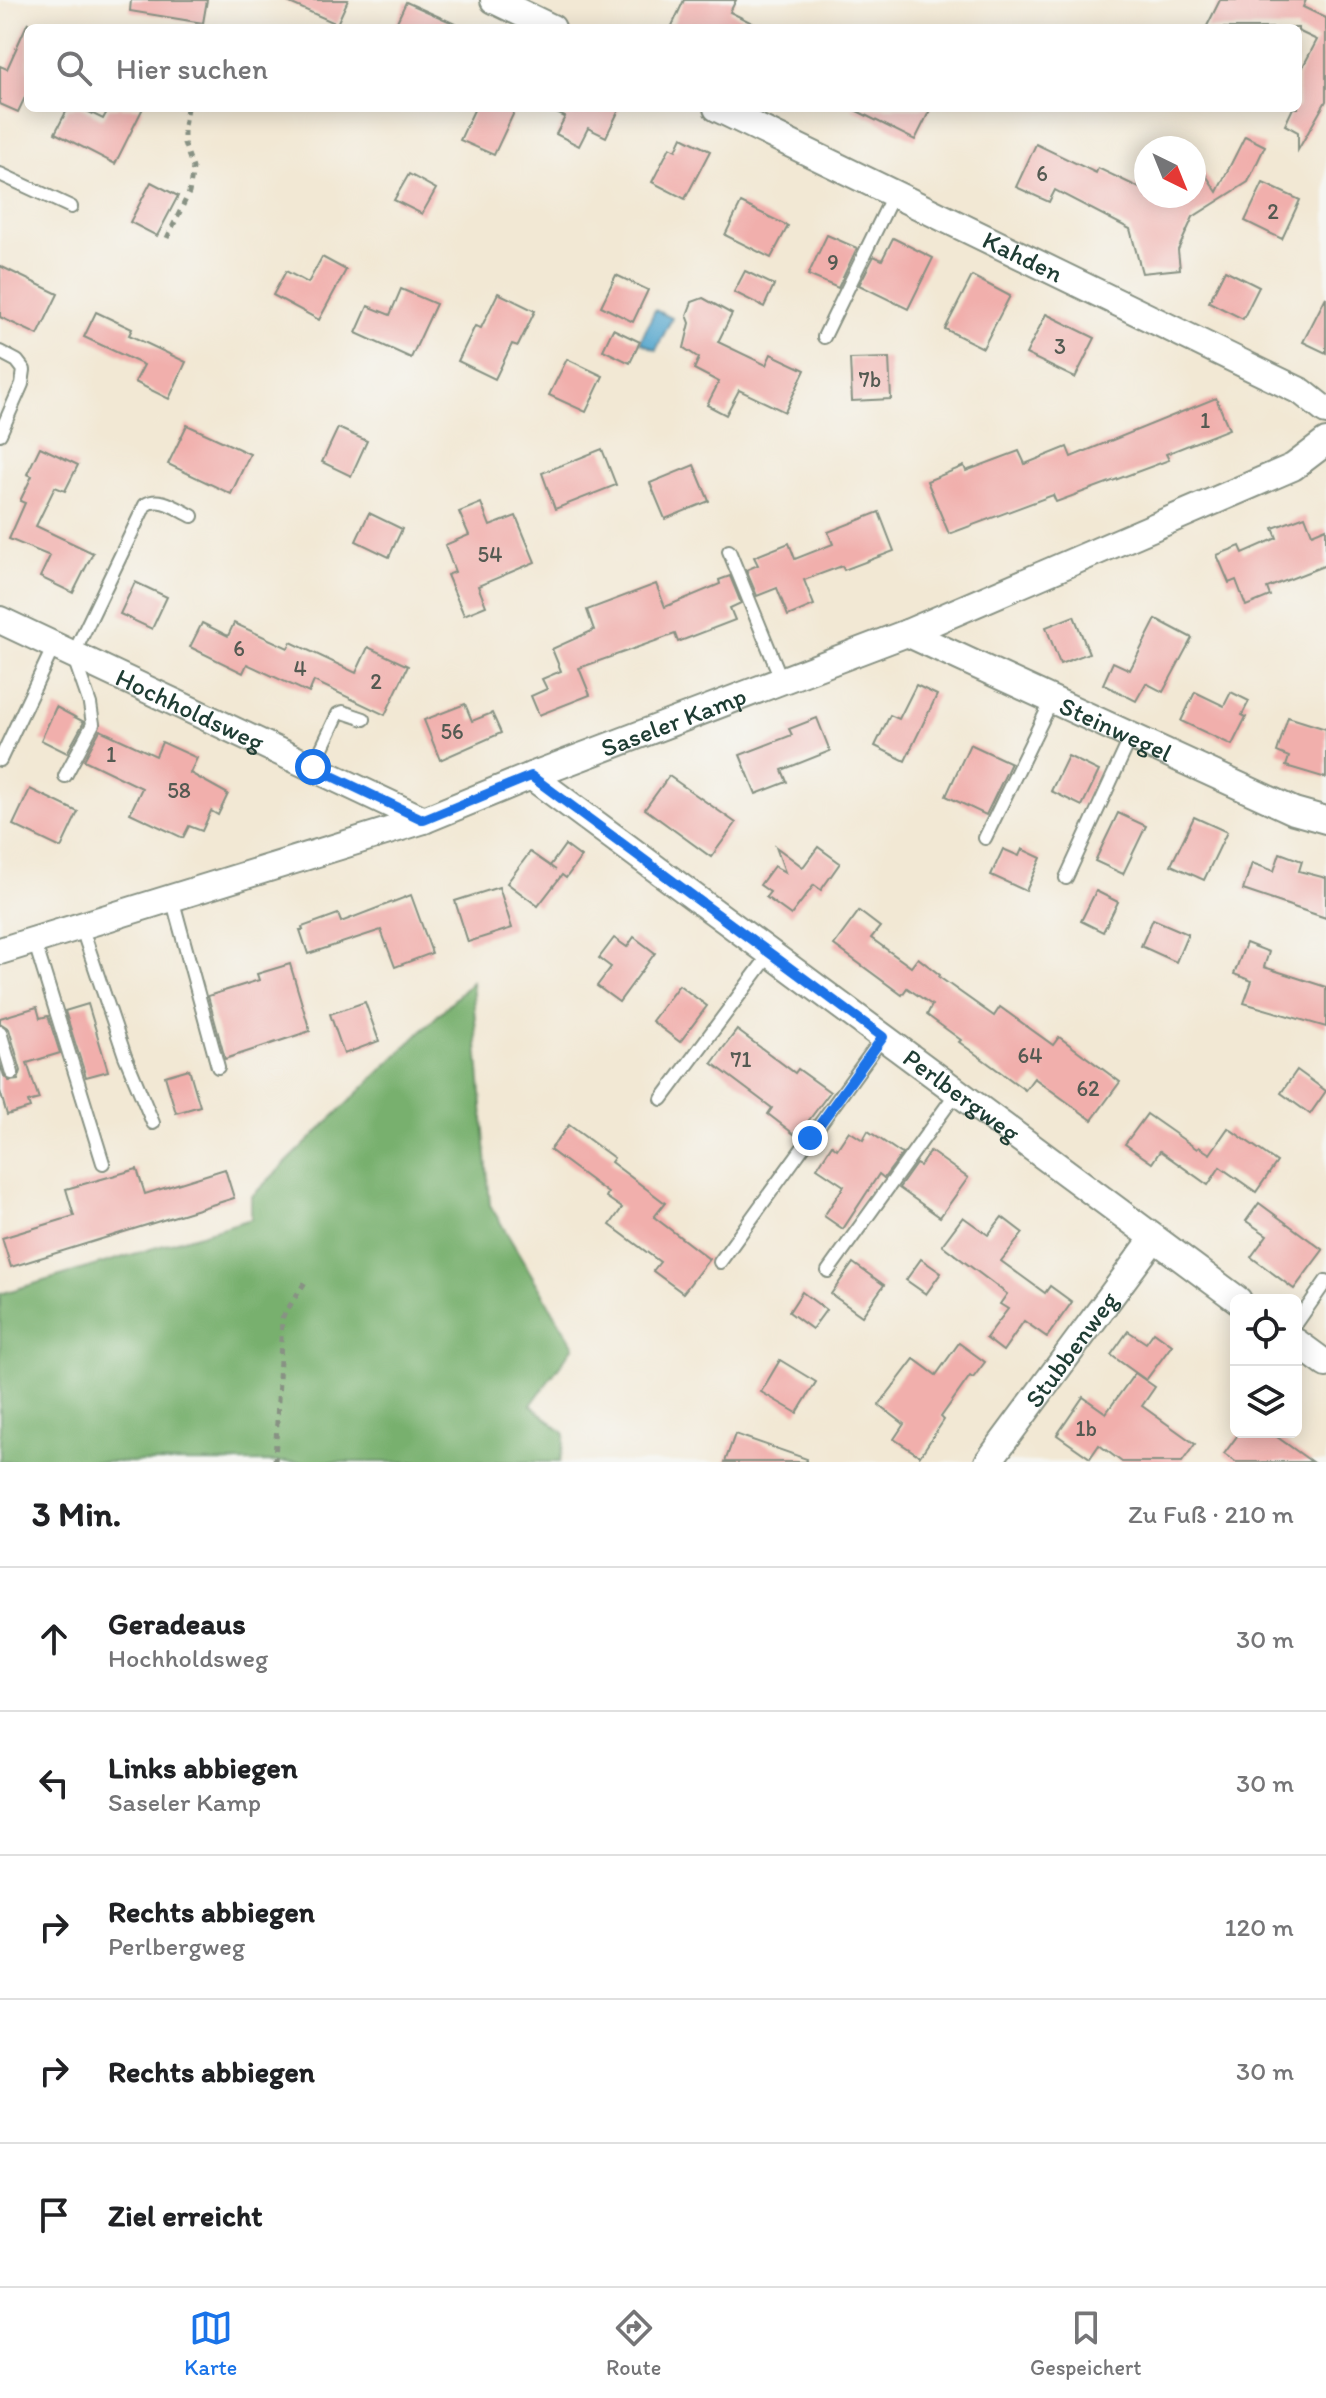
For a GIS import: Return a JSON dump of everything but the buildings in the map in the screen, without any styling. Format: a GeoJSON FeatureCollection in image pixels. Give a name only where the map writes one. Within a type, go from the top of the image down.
{"type":"FeatureCollection","features":[{"type":"Feature","properties":{"kind":"street"},"geometry":{"type":"LineString","coordinates":[[494,0],[544,24]]}},
{"type":"Feature","properties":{"kind":"street","name":"Kahden"},"geometry":{"type":"LineString","coordinates":[[725,112],[1302,392],[1326,411]]}},
{"type":"Feature","properties":{"kind":"street","name":"Saseler Kamp"},"geometry":{"type":"LineString","coordinates":[[0,951],[424,820],[907,633],[1293,467],[1326,442]]}},
{"type":"Feature","properties":{"kind":"street","name":"Hochholdsweg"},"geometry":{"type":"LineString","coordinates":[[0,620],[424,820]]}},
{"type":"Feature","properties":{"kind":"street","name":"Steinwegel"},"geometry":{"type":"LineString","coordinates":[[907,633],[1294,811],[1326,820]]}},
{"type":"Feature","properties":{"kind":"street","name":"Perlbergweg"},"geometry":{"type":"LineString","coordinates":[[531,776],[1230,1294]]}},
{"type":"Feature","properties":{"kind":"street","name":"Stubbenweg"},"geometry":{"type":"LineString","coordinates":[[988,1462],[1154,1238]]}},
{"type":"Feature","properties":{"kind":"street"},"geometry":{"type":"LineString","coordinates":[[1302,1346],[1326,1364]]}},
{"type":"Feature","properties":{"kind":"lane"},"geometry":{"type":"LineString","coordinates":[[0,174],[71,207]]}},
{"type":"Feature","properties":{"kind":"lane"},"geometry":{"type":"LineString","coordinates":[[824,337],[894,193]]}},
{"type":"Feature","properties":{"kind":"lane"},"geometry":{"type":"LineString","coordinates":[[0,352],[17,361],[24,370],[22,384],[0,434]]}},
{"type":"Feature","properties":{"kind":"lane"},"geometry":{"type":"LineString","coordinates":[[0,760],[145,505],[160,500],[192,516]]}},
{"type":"Feature","properties":{"kind":"lane"},"geometry":{"type":"LineString","coordinates":[[729,551],[782,681]]}},
{"type":"Feature","properties":{"kind":"lane"},"geometry":{"type":"LineString","coordinates":[[64,650],[90,704],[93,724],[65,776]]}},
{"type":"Feature","properties":{"kind":"lane"},"geometry":{"type":"LineString","coordinates":[[985,838],[1052,700]]}},
{"type":"Feature","properties":{"kind":"lane"},"geometry":{"type":"LineString","coordinates":[[313,767],[338,714],[343,712],[364,719]]}},
{"type":"Feature","properties":{"kind":"lane"},"geometry":{"type":"LineString","coordinates":[[1066,878],[1131,737]]}},
{"type":"Feature","properties":{"kind":"lane"},"geometry":{"type":"LineString","coordinates":[[172,898],[218,1067]]}},
{"type":"Feature","properties":{"kind":"lane"},"geometry":{"type":"LineString","coordinates":[[81,926],[125,1056],[153,1123]]}},
{"type":"Feature","properties":{"kind":"lane"},"geometry":{"type":"LineString","coordinates":[[34,940],[103,1163]]}},
{"type":"Feature","properties":{"kind":"lane"},"geometry":{"type":"LineString","coordinates":[[662,1099],[770,954]]}},
{"type":"Feature","properties":{"kind":"lane"},"geometry":{"type":"LineString","coordinates":[[0,1032],[12,1073]]}},
{"type":"Feature","properties":{"kind":"lane"},"geometry":{"type":"LineString","coordinates":[[720,1262],[883,1037]]}},
{"type":"Feature","properties":{"kind":"lane"},"geometry":{"type":"LineString","coordinates":[[828,1271],[957,1092]]}},
{"type":"Feature","properties":{"kind":"lane"},"geometry":{"type":"LineString","coordinates":[[1302,1315],[1326,1281]]}},
{"type":"Feature","properties":{"kind":"path"},"geometry":{"type":"LineString","coordinates":[[167,238],[189,193],[193,168],[184,143],[186,112]]}},
{"type":"Feature","properties":{"kind":"path"},"geometry":{"type":"LineString","coordinates":[[275,1462],[282,1318],[307,1279]]}},
{"type":"Feature","properties":{"kind":"green space"},"geometry":{"type":"Polygon","coordinates":[[[472,982],[490,1205],[574,1346],[531,1405],[565,1434],[560,1462],[0,1462],[0,1294],[251,1219],[251,1197],[472,982]]]}},
{"type":"Feature","properties":{"kind":"water"},"geometry":{"type":"Polygon","coordinates":[[[655,310],[672,318],[656,350],[640,342],[655,310]]]}},
{"type":"Feature","properties":{"kind":"route"},"geometry":{"type":"LineString","coordinates":[[313,767],[424,820],[531,776],[883,1037],[810,1138]]}}]}
